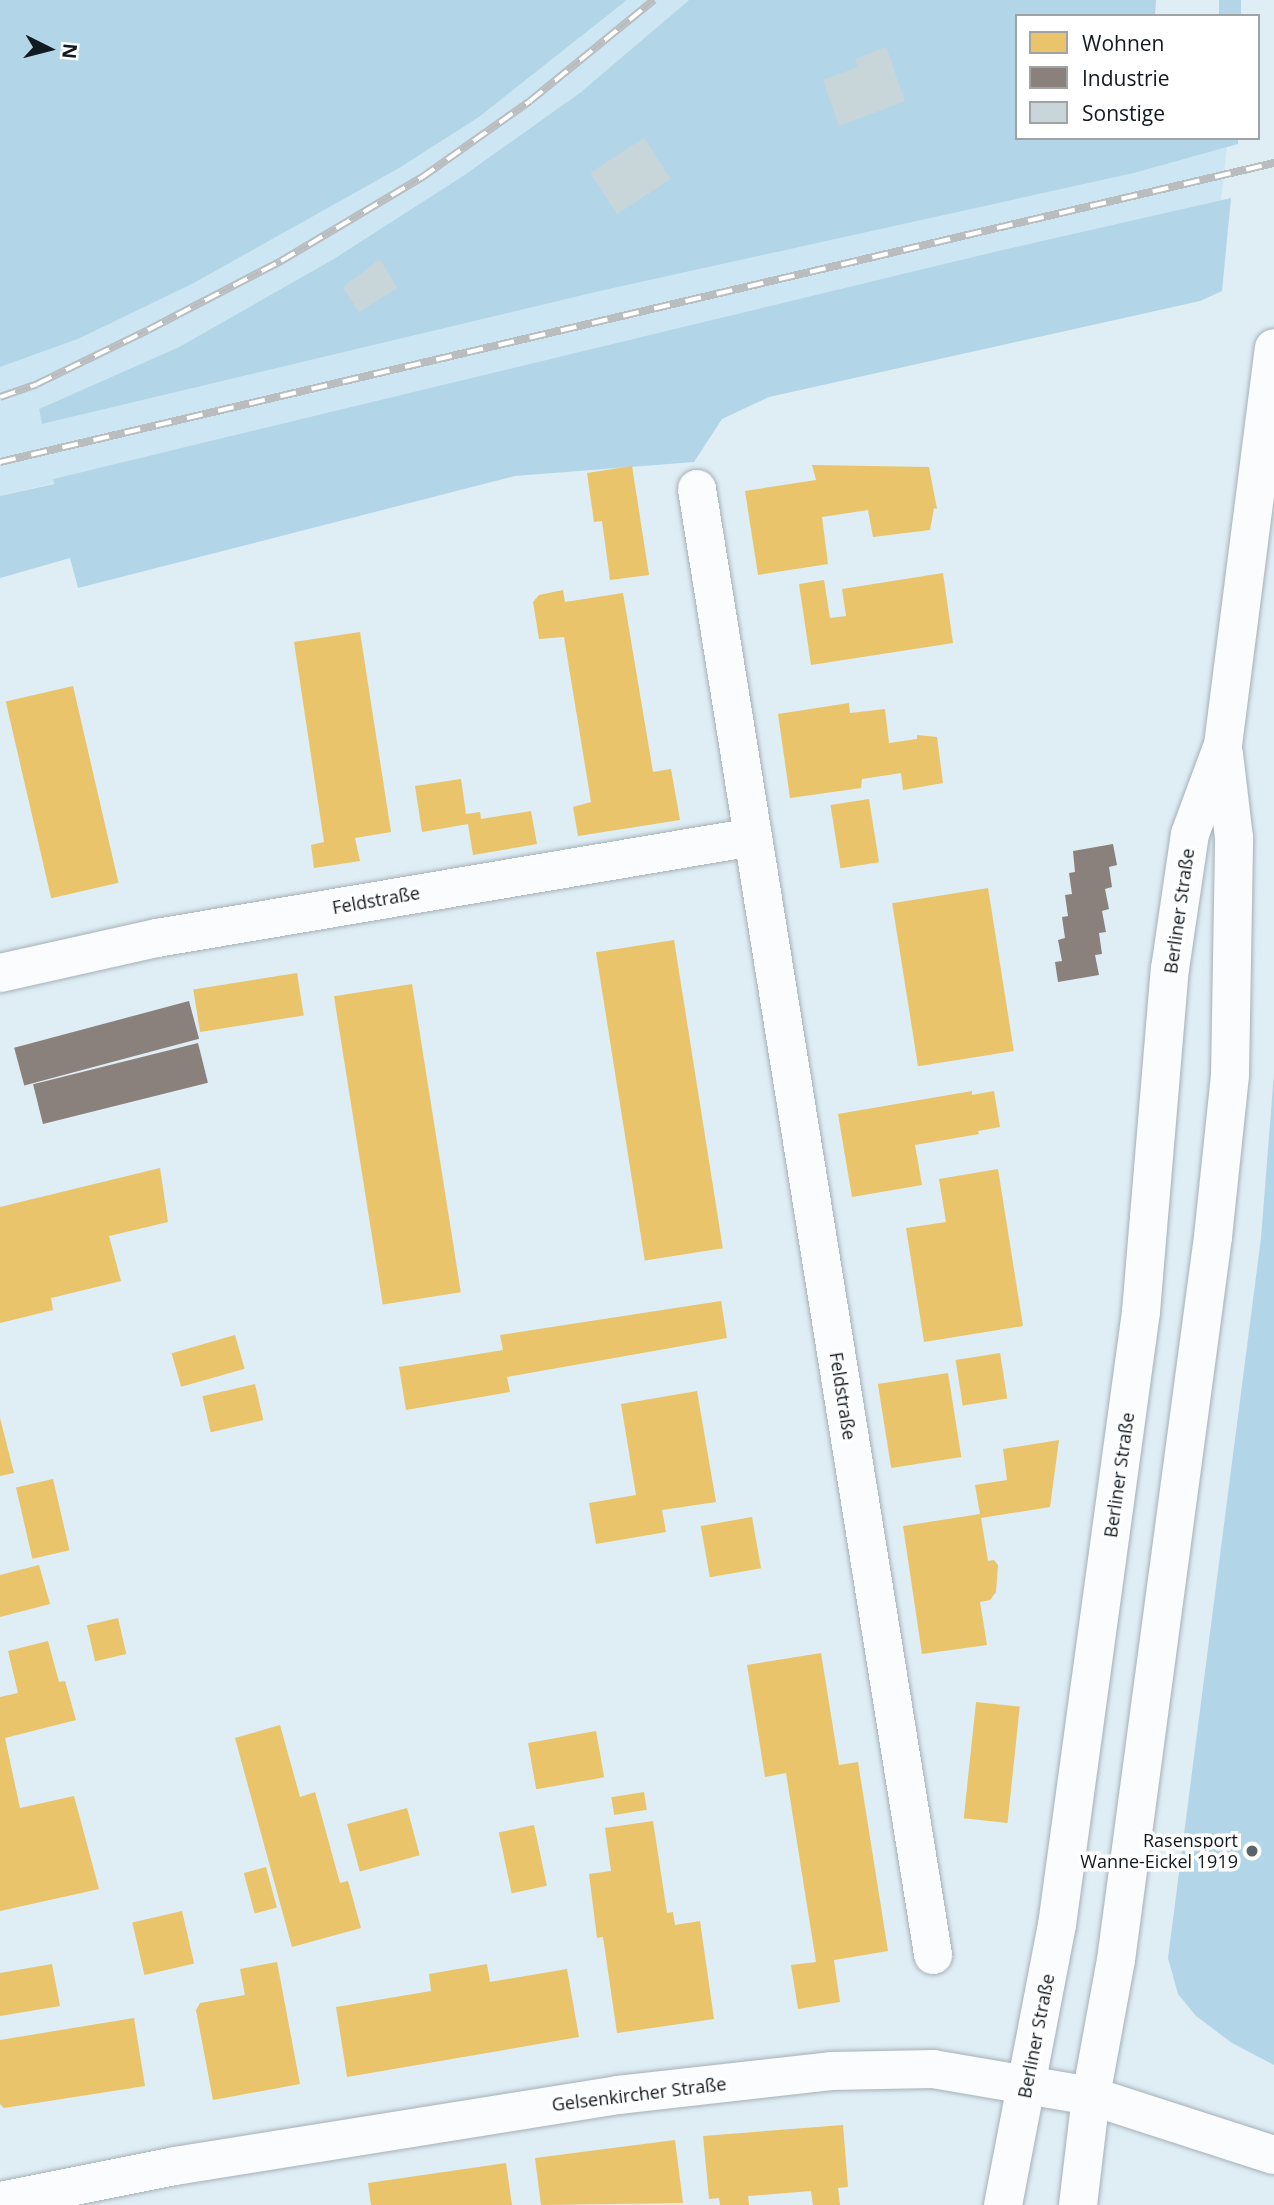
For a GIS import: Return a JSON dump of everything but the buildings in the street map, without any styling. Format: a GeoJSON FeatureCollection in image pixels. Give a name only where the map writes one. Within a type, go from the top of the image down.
{"type":"FeatureCollection","features":[{"type":"Feature","properties":{"kind":"street","name":"Berliner Straße"},"geometry":{"type":"LineString","coordinates":[[1003,2205],[1057,1925],[1141,1312],[1170,969],[1190,834],[1223,745],[1274,348]]}},
{"type":"Feature","properties":{"kind":"street","name":"Feldstraße"},"geometry":{"type":"LineString","coordinates":[[697,489],[933,1955]]}},
{"type":"Feature","properties":{"kind":"street","name":"Berliner Straße"},"geometry":{"type":"LineString","coordinates":[[1078,2205],[1091,2096],[1116,1960],[1213,1237],[1228,1088],[1234,838],[1223,745]]}},
{"type":"Feature","properties":{"kind":"street","name":"Feldstraße"},"geometry":{"type":"LineString","coordinates":[[0,973],[157,938],[753,837]]}},
{"type":"Feature","properties":{"kind":"street","name":"Gelsenkircher Straße"},"geometry":{"type":"LineString","coordinates":[[0,2201],[175,2166],[632,2093],[831,2071],[933,2068],[1091,2096],[1274,2155]]}},
{"type":"Feature","properties":{"kind":"shaded area"},"geometry":{"type":"Polygon","coordinates":[[[0,0],[627,0],[479,117],[399,168],[192,284],[78,339],[0,367],[0,0]]]}},
{"type":"Feature","properties":{"kind":"shaded area"},"geometry":{"type":"Polygon","coordinates":[[[627,0],[689,0],[581,92],[463,176],[332,260],[179,347],[39,409],[42,424],[600,291],[1134,173],[1227,147],[1221,200],[53,479],[54,483],[0,496],[0,367],[78,339],[192,284],[479,117],[627,0]]]}},
{"type":"Feature","properties":{"kind":"shaded area"},"geometry":{"type":"Polygon","coordinates":[[[689,0],[1156,0],[1155,14],[1015,14],[1015,140],[1238,140],[1238,144],[1134,173],[600,291],[42,424],[39,409],[179,347],[332,260],[463,176],[581,92],[689,0]]]}},
{"type":"Feature","properties":{"kind":"shaded area"},"geometry":{"type":"Polygon","coordinates":[[[1219,0],[1241,0],[1241,14],[1219,14],[1219,0]]]}},
{"type":"Feature","properties":{"kind":"shaded area"},"geometry":{"type":"Polygon","coordinates":[[[1231,198],[1222,291],[1200,301],[769,397],[722,419],[694,462],[515,476],[78,588],[70,558],[0,578],[0,496],[54,484],[53,479],[994,252],[1231,198]]]}},
{"type":"Feature","properties":{"kind":"shaded area"},"geometry":{"type":"Polygon","coordinates":[[[1274,1073],[1274,2065],[1232,2043],[1196,2016],[1178,1994],[1168,1958],[1261,1238],[1274,1073]]]}},
{"type":"Feature","properties":{"kind":"railway"},"geometry":{"type":"LineString","coordinates":[[0,397],[37,384],[281,261],[421,178],[530,101],[654,0]]}},
{"type":"Feature","properties":{"kind":"railway"},"geometry":{"type":"LineString","coordinates":[[0,462],[1274,163]]}},
{"type":"Feature","properties":{"kind":"place","name":"Rasensport Wanne-Eickel 1919"},"geometry":{"type":"Point","coordinates":[1252,1851]}}]}
